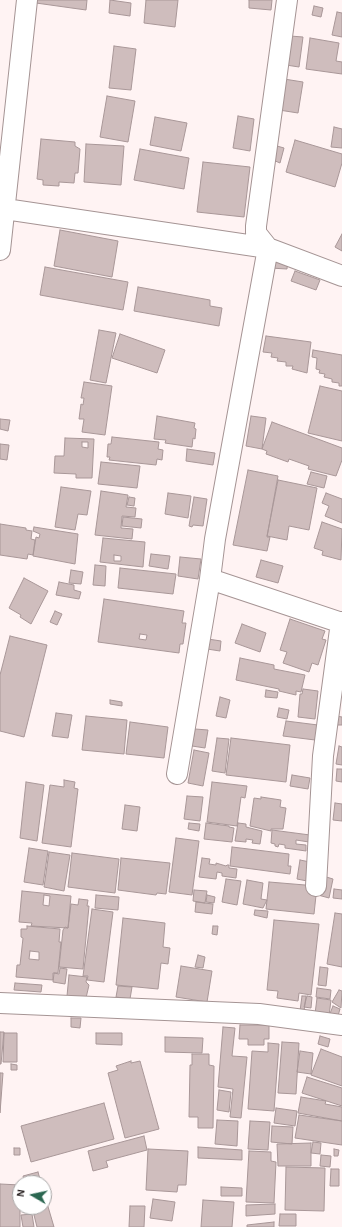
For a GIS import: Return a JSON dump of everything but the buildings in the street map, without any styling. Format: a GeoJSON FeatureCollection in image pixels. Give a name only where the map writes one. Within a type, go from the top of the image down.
{"type":"FeatureCollection","features":[{"type":"Feature","properties":{"kind":"street"},"geometry":{"type":"LineString","coordinates":[[0,250],[27,0]]}},
{"type":"Feature","properties":{"kind":"street"},"geometry":{"type":"LineString","coordinates":[[177,774],[210,579],[215,539],[268,248],[256,233],[256,226],[287,0]]}},
{"type":"Feature","properties":{"kind":"street"},"geometry":{"type":"LineString","coordinates":[[5,208],[268,248],[342,276]]}},
{"type":"Feature","properties":{"kind":"street"},"geometry":{"type":"LineString","coordinates":[[210,579],[341,623],[323,756],[316,886]]}},
{"type":"Feature","properties":{"kind":"street"},"geometry":{"type":"LineString","coordinates":[[0,1003],[259,1014],[342,1025]]}}]}
